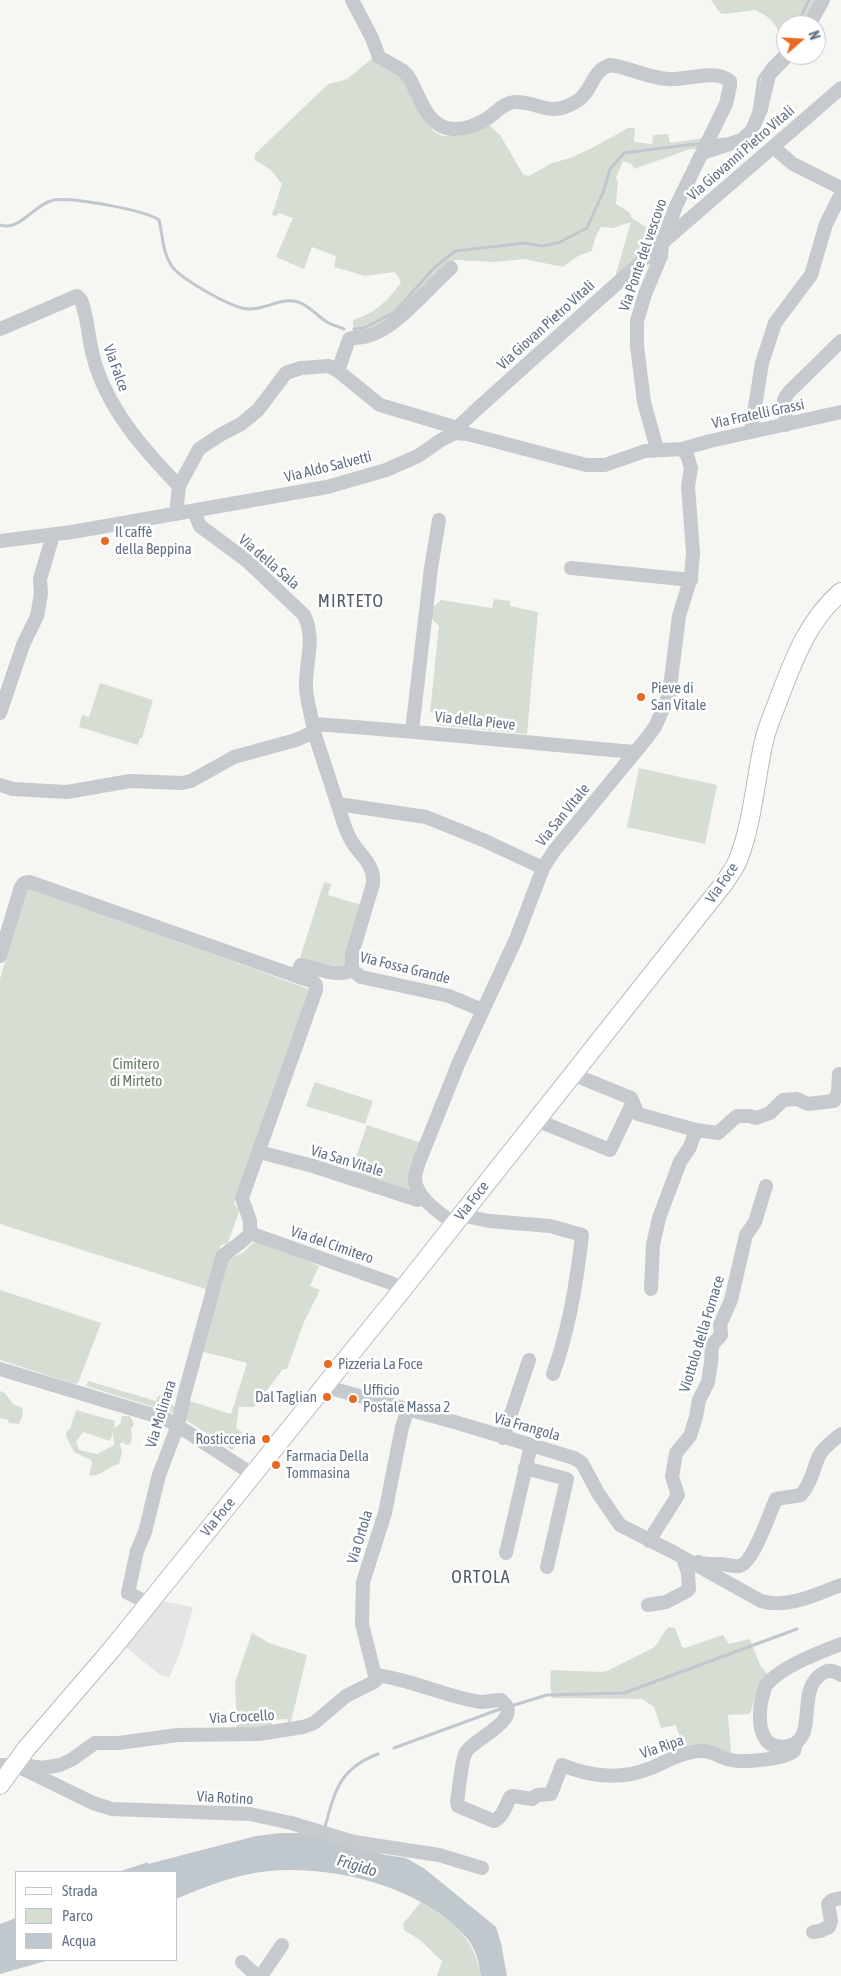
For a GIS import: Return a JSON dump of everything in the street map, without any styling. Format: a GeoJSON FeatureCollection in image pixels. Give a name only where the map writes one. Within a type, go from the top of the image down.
{"type":"FeatureCollection","features":[{"type":"Feature","properties":{"kind":"main road","name":"Via Foce"},"geometry":{"type":"LineString","coordinates":[[8,1770],[102,1661],[402,1290],[724,882],[738,862],[751,814],[764,740],[794,658],[817,616],[841,592]]}},
{"type":"Feature","properties":{"kind":"street","name":"Via Ponte del vescovo"},"geometry":{"type":"LineString","coordinates":[[352,0],[372,38],[378,57],[402,70],[408,76],[434,122],[444,129],[460,130],[474,126],[491,116],[502,106],[514,102],[552,109],[562,108],[581,98],[598,72],[610,65],[668,79],[714,76],[725,77],[730,81],[726,104],[676,206],[662,243],[661,256],[639,313],[636,332],[644,402],[657,449]]}},
{"type":"Feature","properties":{"kind":"street"},"geometry":{"type":"LineString","coordinates":[[815,15],[823,0]]}},
{"type":"Feature","properties":{"kind":"street"},"geometry":{"type":"LineString","coordinates":[[703,152],[742,140],[752,130],[761,109],[769,75],[778,65]]}},
{"type":"Feature","properties":{"kind":"street","name":"Via Giovanni Pietro Vitali"},"geometry":{"type":"LineString","coordinates":[[662,243],[841,88]]}},
{"type":"Feature","properties":{"kind":"street"},"geometry":{"type":"LineString","coordinates":[[773,147],[793,164],[841,188]]}},
{"type":"Feature","properties":{"kind":"street"},"geometry":{"type":"LineString","coordinates":[[751,431],[762,363],[775,323],[811,275],[826,224],[841,194]]}},
{"type":"Feature","properties":{"kind":"street","name":"Via Giovan Pietro Vitali"},"geometry":{"type":"LineString","coordinates":[[457,431],[662,243]]}},
{"type":"Feature","properties":{"kind":"street"},"geometry":{"type":"LineString","coordinates":[[338,371],[349,339],[368,336],[410,310],[452,268]]}},
{"type":"Feature","properties":{"kind":"street","name":"Via Falce"},"geometry":{"type":"LineString","coordinates":[[0,328],[77,296],[81,300],[100,379],[112,404],[146,449],[179,486]]}},
{"type":"Feature","properties":{"kind":"street"},"geometry":{"type":"LineString","coordinates":[[786,425],[784,400],[788,392],[841,341]]}},
{"type":"Feature","properties":{"kind":"street"},"geometry":{"type":"LineString","coordinates":[[176,514],[179,486],[199,450],[206,443],[241,424],[258,410],[286,373],[301,368],[329,366],[380,405],[457,431],[586,465],[604,465],[657,449],[682,449]]}},
{"type":"Feature","properties":{"kind":"street","name":"Via Fratelli Grassi"},"geometry":{"type":"LineString","coordinates":[[682,449],[751,431],[841,412]]}},
{"type":"Feature","properties":{"kind":"street","name":"Via Aldo Salvetti"},"geometry":{"type":"LineString","coordinates":[[0,541],[53,535],[194,512],[353,480],[386,470],[418,456],[457,431]]}},
{"type":"Feature","properties":{"kind":"street","name":"Via San Vitale"},"geometry":{"type":"LineString","coordinates":[[458,1219],[424,1198],[418,1189],[415,1178],[419,1162],[459,1062],[516,939],[543,868],[554,851],[655,727],[669,695],[679,616],[691,580],[693,553],[688,486],[691,468],[687,455],[682,449]]}},
{"type":"Feature","properties":{"kind":"street","name":"Via della Sala"},"geometry":{"type":"LineString","coordinates":[[194,512],[200,526],[246,560],[304,615],[309,624],[310,637],[306,690],[314,728],[351,841],[371,866],[374,875],[352,954],[352,970]]}},
{"type":"Feature","properties":{"kind":"street"},"geometry":{"type":"LineString","coordinates":[[412,731],[431,568],[440,520]]}},
{"type":"Feature","properties":{"kind":"street"},"geometry":{"type":"LineString","coordinates":[[0,713],[23,645],[37,616],[41,594],[40,579],[53,535]]}},
{"type":"Feature","properties":{"kind":"street"},"geometry":{"type":"LineString","coordinates":[[571,568],[691,580]]}},
{"type":"Feature","properties":{"kind":"street"},"geometry":{"type":"LineString","coordinates":[[0,785],[13,790],[67,792],[130,781],[182,783],[191,781],[234,757],[296,740],[314,728]]}},
{"type":"Feature","properties":{"kind":"street","name":"Via della Pieve"},"geometry":{"type":"LineString","coordinates":[[314,728],[412,731],[634,752]]}},
{"type":"Feature","properties":{"kind":"street"},"geometry":{"type":"LineString","coordinates":[[338,804],[426,817],[483,840],[543,868]]}},
{"type":"Feature","properties":{"kind":"street"},"geometry":{"type":"LineString","coordinates":[[0,956],[21,887],[24,883],[30,882],[312,981],[316,985],[316,990],[242,1198],[250,1221],[250,1233]]}},
{"type":"Feature","properties":{"kind":"street","name":"Via Fossa Grande"},"geometry":{"type":"LineString","coordinates":[[296,976],[301,965],[340,973],[352,970],[361,977],[449,996],[482,1010]]}},
{"type":"Feature","properties":{"kind":"street"},"geometry":{"type":"LineString","coordinates":[[572,1074],[631,1098],[638,1114],[696,1130],[718,1133],[737,1116],[756,1118],[770,1113],[783,1100],[797,1099],[808,1104],[834,1101],[838,1092],[839,1074]]}},
{"type":"Feature","properties":{"kind":"street"},"geometry":{"type":"LineString","coordinates":[[536,1120],[610,1150],[633,1102]]}},
{"type":"Feature","properties":{"kind":"street"},"geometry":{"type":"LineString","coordinates":[[651,1289],[653,1245],[659,1218],[680,1162],[690,1147],[696,1130]]}},
{"type":"Feature","properties":{"kind":"street","name":"Via San Vitale"},"geometry":{"type":"LineString","coordinates":[[259,1152],[313,1166],[417,1200],[424,1198]]}},
{"type":"Feature","properties":{"kind":"street","name":"Viottolo della Fornace"},"geometry":{"type":"LineString","coordinates":[[649,1541],[678,1495],[672,1477],[676,1453],[690,1436],[699,1400],[708,1382],[712,1345],[721,1335],[720,1325],[731,1300],[746,1235],[755,1222],[766,1186]]}},
{"type":"Feature","properties":{"kind":"street"},"geometry":{"type":"LineString","coordinates":[[458,1219],[550,1226],[582,1235],[571,1304],[559,1357],[553,1374]]}},
{"type":"Feature","properties":{"kind":"street","name":"Via del Cimitero"},"geometry":{"type":"LineString","coordinates":[[250,1233],[391,1283],[402,1290]]}},
{"type":"Feature","properties":{"kind":"street","name":"Via Molinara"},"geometry":{"type":"LineString","coordinates":[[148,1603],[128,1593],[136,1551],[145,1532],[159,1475],[178,1425],[188,1379],[222,1257],[229,1250],[242,1243],[250,1233]]}},
{"type":"Feature","properties":{"kind":"street"},"geometry":{"type":"LineString","coordinates":[[503,1438],[529,1360]]}},
{"type":"Feature","properties":{"kind":"street"},"geometry":{"type":"LineString","coordinates":[[0,1369],[166,1419],[252,1474]]}},
{"type":"Feature","properties":{"kind":"street","name":"Via Frangola"},"geometry":{"type":"LineString","coordinates":[[323,1386],[574,1458],[582,1463],[598,1493],[620,1525],[683,1558]]}},
{"type":"Feature","properties":{"kind":"street","name":"Via Ortola"},"geometry":{"type":"LineString","coordinates":[[375,1675],[362,1624],[363,1582],[385,1513],[394,1463],[408,1409]]}},
{"type":"Feature","properties":{"kind":"street"},"geometry":{"type":"LineString","coordinates":[[683,1558],[687,1557],[705,1565],[742,1565],[754,1551],[776,1499],[801,1495],[811,1479],[820,1454],[841,1434]]}},
{"type":"Feature","properties":{"kind":"street"},"geometry":{"type":"LineString","coordinates":[[506,1553],[531,1445]]}},
{"type":"Feature","properties":{"kind":"street"},"geometry":{"type":"LineString","coordinates":[[525,1468],[567,1479],[547,1567]]}},
{"type":"Feature","properties":{"kind":"street"},"geometry":{"type":"LineString","coordinates":[[683,1558],[761,1601],[772,1604],[786,1604],[841,1585]]}},
{"type":"Feature","properties":{"kind":"street"},"geometry":{"type":"LineString","coordinates":[[648,1605],[666,1602],[687,1591],[690,1582],[683,1558]]}},
{"type":"Feature","properties":{"kind":"street"},"geometry":{"type":"LineString","coordinates":[[841,1644],[778,1673],[766,1685],[759,1715],[761,1730],[766,1740],[776,1747],[796,1744],[805,1726],[810,1687],[817,1676],[826,1671],[835,1671],[841,1675]]}},
{"type":"Feature","properties":{"kind":"street","name":"Via Ripa"},"geometry":{"type":"LineString","coordinates":[[375,1675],[390,1676],[418,1683],[482,1702],[501,1700],[506,1706],[506,1719],[495,1730],[480,1738],[465,1754],[457,1802],[458,1806],[488,1820],[498,1819],[510,1797],[532,1799],[537,1795],[551,1794],[562,1765],[578,1772],[628,1775],[689,1753],[702,1751],[718,1754],[731,1760],[744,1760],[783,1756],[794,1751],[796,1744]]}},
{"type":"Feature","properties":{"kind":"street","name":"Via Crocello"},"geometry":{"type":"LineString","coordinates":[[8,1770],[30,1766],[42,1768],[60,1765],[71,1760],[95,1743],[178,1735],[259,1734],[303,1727],[314,1723],[346,1696],[374,1682],[375,1675]]}},
{"type":"Feature","properties":{"kind":"street","name":"Via Rotino"},"geometry":{"type":"LineString","coordinates":[[8,1770],[112,1809],[250,1814],[291,1823],[354,1842],[439,1855],[482,1868]]}},
{"type":"Feature","properties":{"kind":"street"},"geometry":{"type":"LineString","coordinates":[[813,1932],[829,1927],[828,1904],[832,1900],[841,1898]]}},
{"type":"Feature","properties":{"kind":"street"},"geometry":{"type":"LineString","coordinates":[[242,1962],[259,1976],[282,1945]]}},
{"type":"Feature","properties":{"kind":"shaded area"},"geometry":{"type":"Polygon","coordinates":[[[157,1600],[193,1607],[181,1650],[169,1678],[159,1674],[122,1644],[157,1600]]]}},
{"type":"Feature","properties":{"kind":"green space"},"geometry":{"type":"Polygon","coordinates":[[[711,0],[818,0],[810,15],[776,15],[776,27],[762,13],[755,10],[720,13],[711,0]]]}},
{"type":"Feature","properties":{"kind":"green space"},"geometry":{"type":"Polygon","coordinates":[[[374,57],[402,76],[433,131],[443,136],[464,135],[488,124],[500,135],[523,174],[529,176],[552,163],[570,158],[590,149],[628,128],[635,128],[634,142],[652,144],[653,135],[668,134],[670,143],[704,138],[700,149],[690,149],[634,169],[632,164],[623,161],[616,178],[618,182],[616,204],[629,212],[632,218],[660,236],[615,277],[631,222],[613,228],[601,227],[592,251],[578,256],[563,267],[524,259],[494,262],[455,260],[381,328],[353,335],[353,320],[369,314],[386,301],[401,283],[398,276],[394,272],[365,276],[334,267],[336,256],[312,247],[304,269],[276,257],[293,218],[278,213],[277,216],[272,215],[282,184],[271,170],[255,160],[255,154],[324,88],[329,84],[347,79],[374,57]]]}},
{"type":"Feature","properties":{"kind":"green space"},"geometry":{"type":"Polygon","coordinates":[[[494,599],[510,601],[510,606],[538,612],[527,734],[437,725],[439,714],[430,712],[439,626],[431,618],[433,607],[441,600],[492,608],[494,599]]]}},
{"type":"Feature","properties":{"kind":"green space"},"geometry":{"type":"Polygon","coordinates":[[[100,683],[153,700],[142,738],[140,738],[138,745],[79,727],[82,715],[89,717],[100,683]]]}},
{"type":"Feature","properties":{"kind":"green space"},"geometry":{"type":"Polygon","coordinates":[[[639,768],[717,785],[705,844],[627,827],[639,768]]]}},
{"type":"Feature","properties":{"kind":"green space"},"geometry":{"type":"Polygon","coordinates":[[[324,882],[331,884],[328,895],[365,906],[345,967],[299,961],[324,882]]]}},
{"type":"Feature","properties":{"kind":"green space","name":"Cimitero di Mirteto"},"geometry":{"type":"Polygon","coordinates":[[[27,887],[309,989],[234,1203],[239,1211],[228,1243],[221,1245],[209,1290],[0,1224],[0,979],[27,887]]]}},
{"type":"Feature","properties":{"kind":"green space"},"geometry":{"type":"Polygon","coordinates":[[[315,1082],[373,1101],[365,1124],[306,1106],[315,1082]]]}},
{"type":"Feature","properties":{"kind":"green space"},"geometry":{"type":"Polygon","coordinates":[[[367,1125],[422,1143],[411,1174],[410,1187],[412,1194],[350,1175],[367,1125]]]}},
{"type":"Feature","properties":{"kind":"green space"},"geometry":{"type":"Polygon","coordinates":[[[257,1239],[319,1266],[310,1286],[320,1290],[304,1322],[287,1369],[283,1369],[254,1407],[239,1407],[236,1428],[245,1435],[232,1450],[183,1418],[186,1400],[231,1414],[247,1363],[200,1351],[224,1261],[244,1252],[257,1239]]]}},
{"type":"Feature","properties":{"kind":"green space"},"geometry":{"type":"Polygon","coordinates":[[[0,1290],[101,1323],[78,1383],[75,1384],[0,1360],[0,1290]]]}},
{"type":"Feature","properties":{"kind":"green space"},"geometry":{"type":"Polygon","coordinates":[[[88,1381],[156,1401],[158,1396],[162,1395],[176,1408],[173,1413],[86,1386],[88,1381]]]}},
{"type":"Feature","properties":{"kind":"green space"},"geometry":{"type":"Polygon","coordinates":[[[0,1391],[5,1393],[13,1404],[22,1408],[23,1414],[19,1424],[9,1423],[8,1420],[0,1418],[0,1391]]]}},
{"type":"Feature","properties":{"kind":"green space"},"geometry":{"type":"Polygon","coordinates":[[[76,1410],[115,1421],[114,1428],[120,1424],[122,1416],[130,1416],[134,1424],[131,1429],[132,1439],[130,1444],[126,1445],[123,1442],[120,1444],[122,1452],[119,1464],[97,1475],[89,1475],[92,1464],[91,1460],[74,1452],[66,1436],[67,1431],[70,1429],[76,1410]],[[83,1432],[76,1442],[79,1450],[97,1454],[114,1445],[113,1432],[110,1441],[83,1432]]]}},
{"type":"Feature","properties":{"kind":"green space"},"geometry":{"type":"Polygon","coordinates":[[[669,1627],[675,1628],[682,1647],[685,1648],[723,1635],[729,1644],[750,1639],[760,1665],[769,1676],[758,1687],[750,1714],[728,1715],[731,1753],[683,1750],[676,1725],[661,1728],[654,1707],[642,1699],[552,1698],[551,1670],[602,1672],[609,1670],[653,1648],[669,1627]]]}},
{"type":"Feature","properties":{"kind":"green space"},"geometry":{"type":"Polygon","coordinates":[[[252,1633],[269,1643],[307,1655],[291,1722],[288,1722],[287,1719],[273,1720],[272,1729],[237,1732],[235,1683],[252,1633]]]}},
{"type":"Feature","properties":{"kind":"green space"},"geometry":{"type":"Polygon","coordinates":[[[421,1902],[443,1916],[461,1932],[473,1951],[481,1976],[437,1976],[442,1961],[420,1940],[404,1930],[403,1924],[421,1902]]]}},
{"type":"Feature","properties":{"kind":"water","name":"Frigido"},"geometry":{"type":"Polygon","coordinates":[[[302,1833],[386,1855],[406,1858],[425,1869],[496,1927],[507,1976],[481,1976],[477,1956],[466,1937],[449,1921],[429,1907],[407,1895],[359,1878],[310,1871],[258,1872],[230,1879],[178,1898],[178,1871],[121,1871],[148,1862],[148,1864],[256,1836],[302,1833]]]}},
{"type":"Feature","properties":{"kind":"water"},"geometry":{"type":"Polygon","coordinates":[[[15,1918],[15,1961],[46,1961],[0,1974],[0,1924],[15,1918]]]}},
{"type":"Feature","properties":{"kind":"waterway"},"geometry":{"type":"LineString","coordinates":[[802,15],[809,0]]}},
{"type":"Feature","properties":{"kind":"waterway"},"geometry":{"type":"LineString","coordinates":[[754,111],[759,78],[776,57]]}},
{"type":"Feature","properties":{"kind":"waterway"},"geometry":{"type":"LineString","coordinates":[[711,141],[725,139]]}},
{"type":"Feature","properties":{"kind":"waterway"},"geometry":{"type":"LineString","coordinates":[[354,329],[364,328],[395,312],[433,269],[455,251],[525,243],[541,246],[558,243],[587,228],[604,190],[610,169],[624,153],[703,143]]}},
{"type":"Feature","properties":{"kind":"waterway"},"geometry":{"type":"LineString","coordinates":[[0,225],[7,226],[21,221],[40,206],[54,200],[91,202],[139,212],[159,220],[168,260],[176,271],[195,285],[220,299],[242,308],[250,309],[286,301],[298,302],[327,322],[344,329]]}},
{"type":"Feature","properties":{"kind":"waterway"},"geometry":{"type":"LineString","coordinates":[[511,1706],[547,1695],[624,1693],[797,1629]]}},
{"type":"Feature","properties":{"kind":"waterway"},"geometry":{"type":"LineString","coordinates":[[394,1748],[503,1708]]}},
{"type":"Feature","properties":{"kind":"waterway"},"geometry":{"type":"LineString","coordinates":[[324,1830],[331,1804],[340,1783],[354,1767],[378,1754]]}},
{"type":"Feature","properties":{"kind":"place","name":"Il caffè della Beppina"},"geometry":{"type":"Point","coordinates":[105,541]}},
{"type":"Feature","properties":{"kind":"place","name":"Pieve di San Vitale"},"geometry":{"type":"Point","coordinates":[641,697]}},
{"type":"Feature","properties":{"kind":"place","name":"Pizzeria La Foce"},"geometry":{"type":"Point","coordinates":[328,1364]}},
{"type":"Feature","properties":{"kind":"place","name":"Dal Taglian"},"geometry":{"type":"Point","coordinates":[327,1397]}},
{"type":"Feature","properties":{"kind":"place","name":"Ufficio Postale Massa 2"},"geometry":{"type":"Point","coordinates":[353,1399]}},
{"type":"Feature","properties":{"kind":"place","name":"Rosticceria"},"geometry":{"type":"Point","coordinates":[266,1439]}},
{"type":"Feature","properties":{"kind":"place","name":"Farmacia Della Tommasina"},"geometry":{"type":"Point","coordinates":[276,1465]}},
{"type":"Feature","properties":{"kind":"district","name":"MIRTETO"},"geometry":{"type":"Point","coordinates":[351,601]}},
{"type":"Feature","properties":{"kind":"district","name":"ORTOLA"},"geometry":{"type":"Point","coordinates":[481,1577]}}]}
